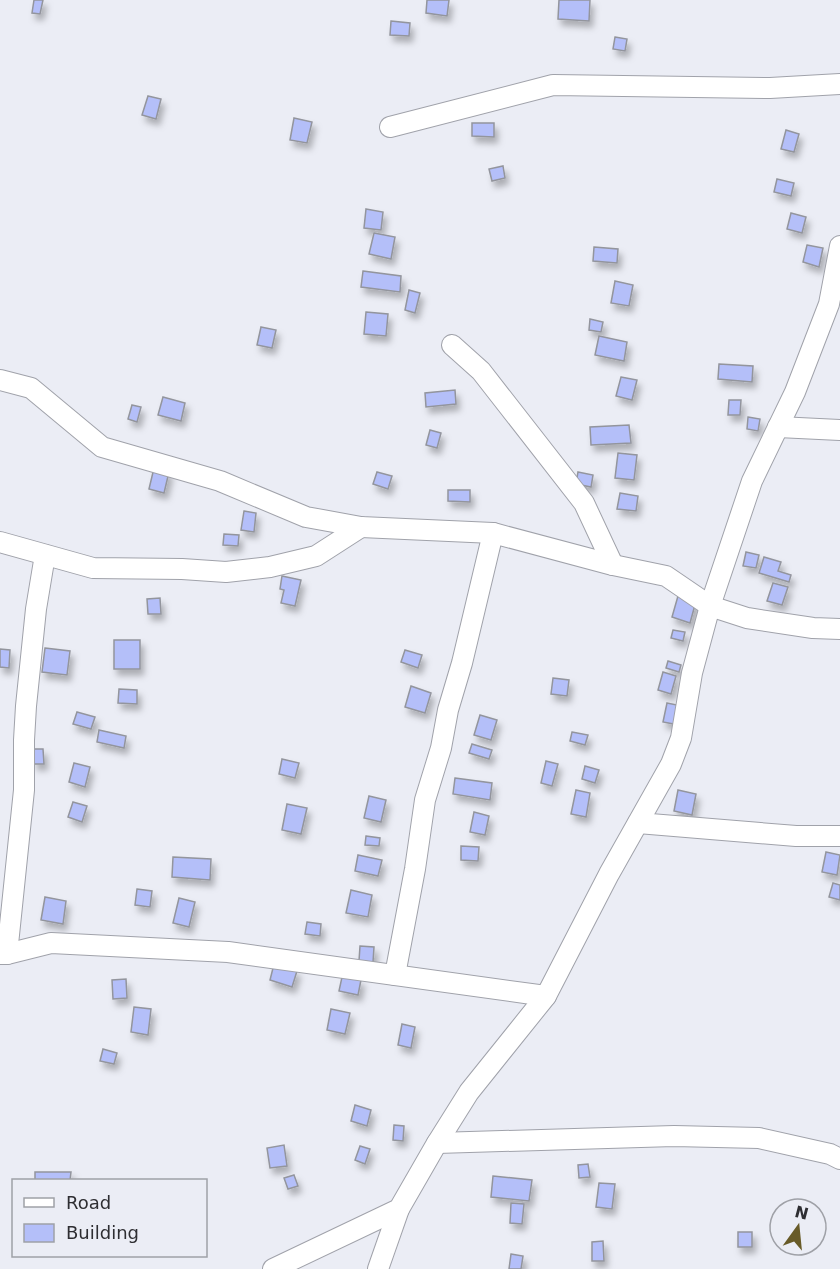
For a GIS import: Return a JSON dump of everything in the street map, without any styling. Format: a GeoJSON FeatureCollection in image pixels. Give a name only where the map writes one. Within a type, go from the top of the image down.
{"type":"FeatureCollection","features":[{"type":"Feature","properties":{"kind":"street"},"geometry":{"type":"LineString","coordinates":[[390,127],[553,85],[770,88],[840,84]]}},
{"type":"Feature","properties":{"kind":"street"},"geometry":{"type":"LineString","coordinates":[[378,1269],[399,1209],[437,1143],[469,1092],[546,996],[609,874],[671,764],[681,738],[692,673],[710,606],[752,481],[795,392],[829,304],[840,246]]}},
{"type":"Feature","properties":{"kind":"street"},"geometry":{"type":"LineString","coordinates":[[452,345],[481,370],[584,503],[613,565]]}},
{"type":"Feature","properties":{"kind":"street"},"geometry":{"type":"LineString","coordinates":[[0,380],[31,388],[102,447],[220,481],[306,517],[361,527],[493,532],[613,565],[666,576],[710,606],[747,618],[813,628],[840,629]]}},
{"type":"Feature","properties":{"kind":"street"},"geometry":{"type":"LineString","coordinates":[[778,427],[840,430]]}},
{"type":"Feature","properties":{"kind":"street"},"geometry":{"type":"LineString","coordinates":[[0,542],[93,568],[226,572],[270,567],[316,556],[361,527]]}},
{"type":"Feature","properties":{"kind":"street"},"geometry":{"type":"LineString","coordinates":[[395,975],[415,869],[425,800],[441,748],[448,710],[462,663],[493,532]]}},
{"type":"Feature","properties":{"kind":"street"},"geometry":{"type":"LineString","coordinates":[[45,555],[36,609],[26,706],[24,790],[3,954],[51,943],[228,952],[546,996]]}},
{"type":"Feature","properties":{"kind":"street"},"geometry":{"type":"LineString","coordinates":[[638,823],[796,836],[840,836]]}},
{"type":"Feature","properties":{"kind":"street"},"geometry":{"type":"LineString","coordinates":[[437,1143],[674,1136],[759,1138],[840,1158]]}},
{"type":"Feature","properties":{"kind":"street"},"geometry":{"type":"LineString","coordinates":[[273,1269],[399,1209]]}},
{"type":"Feature","properties":{"kind":"building"},"geometry":{"type":"Polygon","coordinates":[[[34,0],[43,0],[40,14],[32,13],[34,0]]]}},
{"type":"Feature","properties":{"kind":"building"},"geometry":{"type":"Polygon","coordinates":[[[427,0],[449,0],[447,16],[426,13],[427,0]]]}},
{"type":"Feature","properties":{"kind":"building"},"geometry":{"type":"Polygon","coordinates":[[[559,0],[590,0],[589,21],[558,19],[559,0]]]}},
{"type":"Feature","properties":{"kind":"building"},"geometry":{"type":"Polygon","coordinates":[[[391,21],[410,23],[409,36],[390,35],[391,21]]]}},
{"type":"Feature","properties":{"kind":"building"},"geometry":{"type":"Polygon","coordinates":[[[615,37],[627,39],[625,51],[613,49],[615,37]]]}},
{"type":"Feature","properties":{"kind":"building"},"geometry":{"type":"Polygon","coordinates":[[[148,96],[161,99],[156,119],[142,115],[148,96]]]}},
{"type":"Feature","properties":{"kind":"building"},"geometry":{"type":"Polygon","coordinates":[[[294,118],[312,122],[307,143],[290,140],[294,118]]]}},
{"type":"Feature","properties":{"kind":"building"},"geometry":{"type":"Polygon","coordinates":[[[472,123],[494,123],[494,137],[472,136],[472,123]]]}},
{"type":"Feature","properties":{"kind":"building"},"geometry":{"type":"Polygon","coordinates":[[[786,130],[799,134],[794,152],[781,149],[786,130]]]}},
{"type":"Feature","properties":{"kind":"building"},"geometry":{"type":"Polygon","coordinates":[[[503,166],[505,178],[492,181],[489,169],[503,166]]]}},
{"type":"Feature","properties":{"kind":"building"},"geometry":{"type":"Polygon","coordinates":[[[777,179],[794,183],[791,196],[774,192],[777,179]]]}},
{"type":"Feature","properties":{"kind":"building"},"geometry":{"type":"Polygon","coordinates":[[[366,209],[383,212],[381,230],[364,228],[366,209]]]}},
{"type":"Feature","properties":{"kind":"building"},"geometry":{"type":"Polygon","coordinates":[[[791,213],[806,217],[802,233],[787,229],[791,213]]]}},
{"type":"Feature","properties":{"kind":"building"},"geometry":{"type":"Polygon","coordinates":[[[374,233],[395,237],[391,259],[369,254],[374,233]]]}},
{"type":"Feature","properties":{"kind":"building"},"geometry":{"type":"Polygon","coordinates":[[[807,245],[823,248],[819,267],[803,262],[807,245]]]}},
{"type":"Feature","properties":{"kind":"building"},"geometry":{"type":"Polygon","coordinates":[[[594,247],[618,249],[617,263],[593,261],[594,247]]]}},
{"type":"Feature","properties":{"kind":"building"},"geometry":{"type":"Polygon","coordinates":[[[363,271],[401,276],[400,292],[361,287],[363,271]]]}},
{"type":"Feature","properties":{"kind":"building"},"geometry":{"type":"Polygon","coordinates":[[[615,281],[633,285],[629,306],[611,303],[615,281]]]}},
{"type":"Feature","properties":{"kind":"building"},"geometry":{"type":"Polygon","coordinates":[[[409,290],[420,293],[415,313],[405,310],[409,290]]]}},
{"type":"Feature","properties":{"kind":"building"},"geometry":{"type":"Polygon","coordinates":[[[366,312],[388,314],[386,336],[364,334],[366,312]]]}},
{"type":"Feature","properties":{"kind":"building"},"geometry":{"type":"Polygon","coordinates":[[[590,319],[603,322],[601,332],[589,330],[590,319]]]}},
{"type":"Feature","properties":{"kind":"building"},"geometry":{"type":"Polygon","coordinates":[[[261,327],[276,330],[272,348],[257,345],[261,327]]]}},
{"type":"Feature","properties":{"kind":"building"},"geometry":{"type":"Polygon","coordinates":[[[599,336],[627,342],[624,361],[595,355],[599,336]]]}},
{"type":"Feature","properties":{"kind":"building"},"geometry":{"type":"Polygon","coordinates":[[[719,364],[753,366],[752,382],[718,379],[719,364]]]}},
{"type":"Feature","properties":{"kind":"building"},"geometry":{"type":"Polygon","coordinates":[[[621,377],[637,380],[632,400],[616,396],[621,377]]]}},
{"type":"Feature","properties":{"kind":"building"},"geometry":{"type":"Polygon","coordinates":[[[455,390],[456,404],[426,407],[425,393],[455,390]]]}},
{"type":"Feature","properties":{"kind":"building"},"geometry":{"type":"Polygon","coordinates":[[[163,397],[185,403],[181,421],[158,415],[163,397]]]}},
{"type":"Feature","properties":{"kind":"building"},"geometry":{"type":"Polygon","coordinates":[[[729,400],[741,400],[740,415],[728,415],[729,400]]]}},
{"type":"Feature","properties":{"kind":"building"},"geometry":{"type":"Polygon","coordinates":[[[132,405],[141,407],[137,422],[128,419],[132,405]]]}},
{"type":"Feature","properties":{"kind":"building"},"geometry":{"type":"Polygon","coordinates":[[[748,417],[760,419],[758,431],[747,429],[748,417]]]}},
{"type":"Feature","properties":{"kind":"building"},"geometry":{"type":"Polygon","coordinates":[[[629,425],[631,443],[591,445],[590,427],[629,425]]]}},
{"type":"Feature","properties":{"kind":"building"},"geometry":{"type":"Polygon","coordinates":[[[430,430],[441,433],[437,448],[426,445],[430,430]]]}},
{"type":"Feature","properties":{"kind":"building"},"geometry":{"type":"Polygon","coordinates":[[[618,453],[637,455],[634,480],[615,478],[618,453]]]}},
{"type":"Feature","properties":{"kind":"building"},"geometry":{"type":"Polygon","coordinates":[[[154,468],[169,472],[164,493],[149,489],[154,468]]]}},
{"type":"Feature","properties":{"kind":"building"},"geometry":{"type":"Polygon","coordinates":[[[377,472],[392,476],[388,489],[373,484],[377,472]]]}},
{"type":"Feature","properties":{"kind":"building"},"geometry":{"type":"Polygon","coordinates":[[[578,472],[593,475],[591,487],[576,484],[578,472]]]}},
{"type":"Feature","properties":{"kind":"building"},"geometry":{"type":"Polygon","coordinates":[[[448,490],[470,490],[470,502],[448,501],[448,490]]]}},
{"type":"Feature","properties":{"kind":"building"},"geometry":{"type":"Polygon","coordinates":[[[620,493],[638,496],[636,511],[617,509],[620,493]]]}},
{"type":"Feature","properties":{"kind":"building"},"geometry":{"type":"Polygon","coordinates":[[[244,511],[256,513],[254,532],[241,530],[244,511]]]}},
{"type":"Feature","properties":{"kind":"building"},"geometry":{"type":"Polygon","coordinates":[[[224,534],[239,535],[238,546],[223,545],[224,534]]]}},
{"type":"Feature","properties":{"kind":"building"},"geometry":{"type":"Polygon","coordinates":[[[746,552],[759,555],[756,568],[743,566],[746,552]]]}},
{"type":"Feature","properties":{"kind":"building"},"geometry":{"type":"Polygon","coordinates":[[[764,557],[781,562],[778,571],[791,575],[789,582],[759,573],[764,557]]]}},
{"type":"Feature","properties":{"kind":"building"},"geometry":{"type":"Polygon","coordinates":[[[282,576],[301,580],[295,606],[281,603],[284,590],[280,589],[282,576]]]}},
{"type":"Feature","properties":{"kind":"building"},"geometry":{"type":"Polygon","coordinates":[[[773,583],[788,587],[782,605],[767,601],[773,583]]]}},
{"type":"Feature","properties":{"kind":"building"},"geometry":{"type":"Polygon","coordinates":[[[678,596],[696,601],[690,623],[672,617],[678,596]]]}},
{"type":"Feature","properties":{"kind":"building"},"geometry":{"type":"Polygon","coordinates":[[[160,598],[161,614],[148,614],[147,599],[160,598]]]}},
{"type":"Feature","properties":{"kind":"building"},"geometry":{"type":"Polygon","coordinates":[[[673,630],[685,632],[683,641],[671,638],[673,630]]]}},
{"type":"Feature","properties":{"kind":"building"},"geometry":{"type":"Polygon","coordinates":[[[114,640],[140,640],[140,669],[114,669],[114,640]]]}},
{"type":"Feature","properties":{"kind":"building"},"geometry":{"type":"Polygon","coordinates":[[[45,648],[70,651],[67,675],[42,672],[45,648]]]}},
{"type":"Feature","properties":{"kind":"building"},"geometry":{"type":"Polygon","coordinates":[[[0,649],[10,650],[9,668],[0,667],[0,649]]]}},
{"type":"Feature","properties":{"kind":"building"},"geometry":{"type":"Polygon","coordinates":[[[405,650],[422,655],[418,668],[401,662],[405,650]]]}},
{"type":"Feature","properties":{"kind":"building"},"geometry":{"type":"Polygon","coordinates":[[[668,661],[681,665],[679,672],[666,668],[668,661]]]}},
{"type":"Feature","properties":{"kind":"building"},"geometry":{"type":"Polygon","coordinates":[[[663,672],[676,676],[671,694],[658,690],[663,672]]]}},
{"type":"Feature","properties":{"kind":"building"},"geometry":{"type":"Polygon","coordinates":[[[553,678],[569,680],[567,696],[551,694],[553,678]]]}},
{"type":"Feature","properties":{"kind":"building"},"geometry":{"type":"Polygon","coordinates":[[[411,686],[431,693],[425,713],[405,707],[411,686]]]}},
{"type":"Feature","properties":{"kind":"building"},"geometry":{"type":"Polygon","coordinates":[[[119,689],[137,690],[137,704],[118,703],[119,689]]]}},
{"type":"Feature","properties":{"kind":"building"},"geometry":{"type":"Polygon","coordinates":[[[667,703],[682,706],[679,725],[663,722],[667,703]]]}},
{"type":"Feature","properties":{"kind":"building"},"geometry":{"type":"Polygon","coordinates":[[[77,712],[95,717],[91,729],[73,724],[77,712]]]}},
{"type":"Feature","properties":{"kind":"building"},"geometry":{"type":"Polygon","coordinates":[[[480,715],[497,720],[491,740],[474,735],[480,715]]]}},
{"type":"Feature","properties":{"kind":"building"},"geometry":{"type":"Polygon","coordinates":[[[99,730],[126,736],[124,748],[97,742],[99,730]]]}},
{"type":"Feature","properties":{"kind":"building"},"geometry":{"type":"Polygon","coordinates":[[[572,732],[588,735],[585,745],[570,741],[572,732]]]}},
{"type":"Feature","properties":{"kind":"building"},"geometry":{"type":"Polygon","coordinates":[[[472,744],[492,750],[489,759],[469,753],[472,744]]]}},
{"type":"Feature","properties":{"kind":"building"},"geometry":{"type":"Polygon","coordinates":[[[34,749],[43,749],[44,764],[34,764],[34,749]]]}},
{"type":"Feature","properties":{"kind":"building"},"geometry":{"type":"Polygon","coordinates":[[[282,759],[299,763],[295,778],[279,774],[282,759]]]}},
{"type":"Feature","properties":{"kind":"building"},"geometry":{"type":"Polygon","coordinates":[[[546,761],[558,764],[552,786],[541,783],[546,761]]]}},
{"type":"Feature","properties":{"kind":"building"},"geometry":{"type":"Polygon","coordinates":[[[74,763],[90,767],[85,787],[69,782],[74,763]]]}},
{"type":"Feature","properties":{"kind":"building"},"geometry":{"type":"Polygon","coordinates":[[[585,766],[599,770],[595,783],[582,779],[585,766]]]}},
{"type":"Feature","properties":{"kind":"building"},"geometry":{"type":"Polygon","coordinates":[[[455,778],[492,783],[490,800],[453,794],[455,778]]]}},
{"type":"Feature","properties":{"kind":"building"},"geometry":{"type":"Polygon","coordinates":[[[576,790],[590,793],[586,817],[571,814],[576,790]]]}},
{"type":"Feature","properties":{"kind":"building"},"geometry":{"type":"Polygon","coordinates":[[[678,790],[696,794],[692,815],[674,811],[678,790]]]}},
{"type":"Feature","properties":{"kind":"building"},"geometry":{"type":"Polygon","coordinates":[[[369,796],[386,800],[381,822],[364,818],[369,796]]]}},
{"type":"Feature","properties":{"kind":"building"},"geometry":{"type":"Polygon","coordinates":[[[73,802],[87,806],[82,822],[68,817],[73,802]]]}},
{"type":"Feature","properties":{"kind":"building"},"geometry":{"type":"Polygon","coordinates":[[[287,804],[307,808],[301,834],[282,830],[287,804]]]}},
{"type":"Feature","properties":{"kind":"building"},"geometry":{"type":"Polygon","coordinates":[[[474,812],[489,816],[485,835],[470,832],[474,812]]]}},
{"type":"Feature","properties":{"kind":"building"},"geometry":{"type":"Polygon","coordinates":[[[366,836],[380,838],[379,846],[365,845],[366,836]]]}},
{"type":"Feature","properties":{"kind":"building"},"geometry":{"type":"Polygon","coordinates":[[[461,846],[479,847],[478,861],[461,860],[461,846]]]}},
{"type":"Feature","properties":{"kind":"building"},"geometry":{"type":"Polygon","coordinates":[[[826,852],[840,855],[837,875],[822,872],[826,852]]]}},
{"type":"Feature","properties":{"kind":"building"},"geometry":{"type":"Polygon","coordinates":[[[358,855],[382,860],[378,876],[355,871],[358,855]]]}},
{"type":"Feature","properties":{"kind":"building"},"geometry":{"type":"Polygon","coordinates":[[[173,857],[211,859],[210,880],[172,877],[173,857]]]}},
{"type":"Feature","properties":{"kind":"building"},"geometry":{"type":"Polygon","coordinates":[[[833,883],[840,885],[840,900],[829,897],[833,883]]]}},
{"type":"Feature","properties":{"kind":"building"},"geometry":{"type":"Polygon","coordinates":[[[137,889],[152,891],[150,907],[135,905],[137,889]]]}},
{"type":"Feature","properties":{"kind":"building"},"geometry":{"type":"Polygon","coordinates":[[[351,890],[372,895],[368,917],[346,913],[351,890]]]}},
{"type":"Feature","properties":{"kind":"building"},"geometry":{"type":"Polygon","coordinates":[[[45,897],[66,901],[63,924],[41,920],[45,897]]]}},
{"type":"Feature","properties":{"kind":"building"},"geometry":{"type":"Polygon","coordinates":[[[179,898],[195,902],[189,927],[173,923],[179,898]]]}},
{"type":"Feature","properties":{"kind":"building"},"geometry":{"type":"Polygon","coordinates":[[[307,922],[321,924],[320,936],[305,934],[307,922]]]}},
{"type":"Feature","properties":{"kind":"building"},"geometry":{"type":"Polygon","coordinates":[[[360,946],[374,947],[373,962],[359,961],[360,946]]]}},
{"type":"Feature","properties":{"kind":"building"},"geometry":{"type":"Polygon","coordinates":[[[274,964],[297,971],[292,987],[270,980],[274,964]]]}},
{"type":"Feature","properties":{"kind":"building"},"geometry":{"type":"Polygon","coordinates":[[[342,977],[361,980],[358,995],[339,991],[342,977]]]}},
{"type":"Feature","properties":{"kind":"building"},"geometry":{"type":"Polygon","coordinates":[[[126,979],[127,998],[113,999],[112,980],[126,979]]]}},
{"type":"Feature","properties":{"kind":"building"},"geometry":{"type":"Polygon","coordinates":[[[134,1007],[151,1009],[148,1035],[131,1032],[134,1007]]]}},
{"type":"Feature","properties":{"kind":"building"},"geometry":{"type":"Polygon","coordinates":[[[331,1009],[350,1013],[345,1034],[327,1030],[331,1009]]]}},
{"type":"Feature","properties":{"kind":"building"},"geometry":{"type":"Polygon","coordinates":[[[402,1024],[415,1027],[411,1048],[398,1045],[402,1024]]]}},
{"type":"Feature","properties":{"kind":"building"},"geometry":{"type":"Polygon","coordinates":[[[103,1049],[117,1053],[114,1064],[100,1061],[103,1049]]]}},
{"type":"Feature","properties":{"kind":"building"},"geometry":{"type":"Polygon","coordinates":[[[355,1105],[371,1110],[367,1126],[351,1121],[355,1105]]]}},
{"type":"Feature","properties":{"kind":"building"},"geometry":{"type":"Polygon","coordinates":[[[394,1125],[404,1126],[403,1141],[393,1140],[394,1125]]]}},
{"type":"Feature","properties":{"kind":"building"},"geometry":{"type":"Polygon","coordinates":[[[284,1145],[287,1166],[270,1168],[267,1148],[284,1145]]]}},
{"type":"Feature","properties":{"kind":"building"},"geometry":{"type":"Polygon","coordinates":[[[360,1146],[370,1149],[365,1164],[355,1160],[360,1146]]]}},
{"type":"Feature","properties":{"kind":"building"},"geometry":{"type":"Polygon","coordinates":[[[588,1164],[590,1177],[579,1178],[578,1165],[588,1164]]]}},
{"type":"Feature","properties":{"kind":"building"},"geometry":{"type":"Polygon","coordinates":[[[35,1172],[71,1172],[70,1179],[35,1179],[35,1172]]]}},
{"type":"Feature","properties":{"kind":"building"},"geometry":{"type":"Polygon","coordinates":[[[294,1175],[298,1186],[288,1189],[284,1178],[294,1175]]]}},
{"type":"Feature","properties":{"kind":"building"},"geometry":{"type":"Polygon","coordinates":[[[493,1176],[532,1180],[529,1201],[491,1197],[493,1176]]]}},
{"type":"Feature","properties":{"kind":"building"},"geometry":{"type":"Polygon","coordinates":[[[599,1183],[615,1184],[612,1209],[596,1207],[599,1183]]]}},
{"type":"Feature","properties":{"kind":"building"},"geometry":{"type":"Polygon","coordinates":[[[511,1203],[524,1204],[522,1224],[510,1223],[511,1203]]]}},
{"type":"Feature","properties":{"kind":"building"},"geometry":{"type":"Polygon","coordinates":[[[738,1232],[752,1232],[752,1247],[738,1247],[738,1232]]]}},
{"type":"Feature","properties":{"kind":"building"},"geometry":{"type":"Polygon","coordinates":[[[603,1241],[604,1261],[592,1261],[592,1242],[603,1241]]]}},
{"type":"Feature","properties":{"kind":"building"},"geometry":{"type":"Polygon","coordinates":[[[511,1254],[523,1256],[521,1269],[509,1269],[511,1254]]]}}]}
